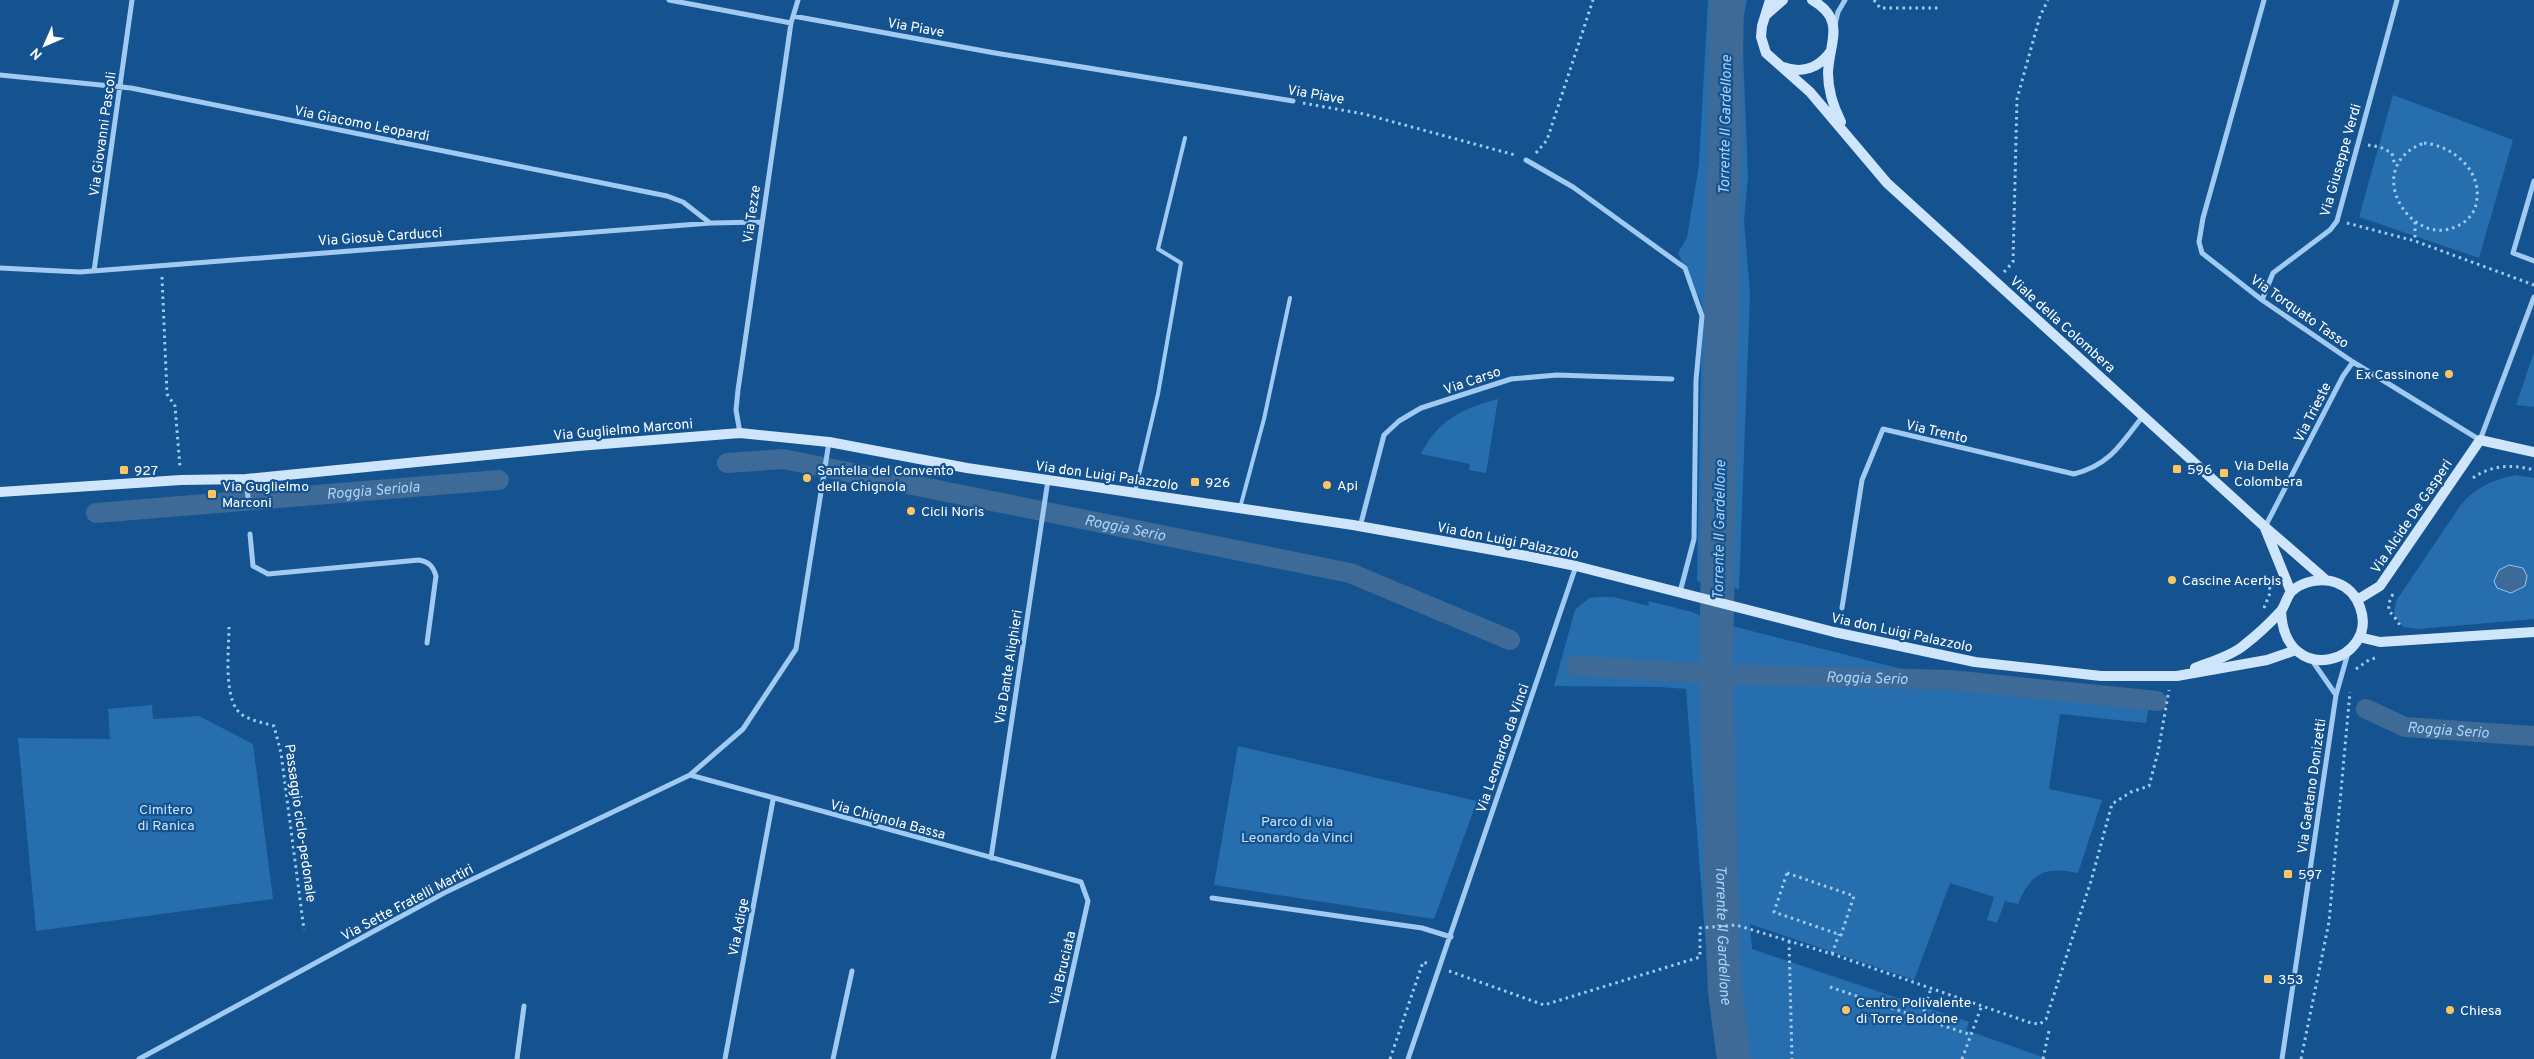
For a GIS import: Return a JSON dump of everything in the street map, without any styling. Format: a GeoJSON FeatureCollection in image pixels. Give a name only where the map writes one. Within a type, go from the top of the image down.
{"type":"FeatureCollection","features":[{"type":"Feature","properties":{"kind":"street","name":"Via Giovanni Pascoli"},"geometry":{"type":"LineString","coordinates":[[94,271],[132,0]]}},
{"type":"Feature","properties":{"kind":"street"},"geometry":{"type":"LineString","coordinates":[[668,0],[791,23]]}},
{"type":"Feature","properties":{"kind":"street","name":"Via Tezze"},"geometry":{"type":"LineString","coordinates":[[740,433],[736,410],[738,390],[791,23],[798,0]]}},
{"type":"Feature","properties":{"kind":"street","name":"Viale della Colombera"},"geometry":{"type":"LineString","coordinates":[[1770,0],[1762,26],[1762,37],[1766,53],[1810,92],[1886,183],[2265,527],[2326,580]]}},
{"type":"Feature","properties":{"kind":"street"},"geometry":{"type":"LineString","coordinates":[[1767,14],[1784,0]]}},
{"type":"Feature","properties":{"kind":"street"},"geometry":{"type":"LineString","coordinates":[[1812,0],[1821,5],[1831,17],[1834,28]]}},
{"type":"Feature","properties":{"kind":"street"},"geometry":{"type":"LineString","coordinates":[[1834,28],[1838,12],[1845,0]]}},
{"type":"Feature","properties":{"kind":"street","name":"Via Torquato Tasso"},"geometry":{"type":"LineString","coordinates":[[2264,0],[2203,218],[2199,242],[2202,253],[2262,300],[2353,362],[2480,440]]}},
{"type":"Feature","properties":{"kind":"street","name":"Via Giuseppe Verdi"},"geometry":{"type":"LineString","coordinates":[[2262,300],[2273,274],[2330,230],[2337,221],[2397,0]]}},
{"type":"Feature","properties":{"kind":"street","name":"Via Piave"},"geometry":{"type":"LineString","coordinates":[[793,16],[995,53],[1293,101]]}},
{"type":"Feature","properties":{"kind":"street","name":"Viale della Colombera"},"geometry":{"type":"LineString","coordinates":[[1834,28],[1828,72],[1833,107],[1848,136]]}},
{"type":"Feature","properties":{"kind":"street"},"geometry":{"type":"LineString","coordinates":[[1780,66],[1792,70],[1809,69],[1818,65],[1831,52]]}},
{"type":"Feature","properties":{"kind":"street","name":"Via Giacomo Leopardi"},"geometry":{"type":"LineString","coordinates":[[0,75],[120,86],[667,196],[683,202],[711,223]]}},
{"type":"Feature","properties":{"kind":"street"},"geometry":{"type":"LineString","coordinates":[[1526,160],[1573,187],[1685,268],[1702,316],[1696,380],[1694,539],[1680,593]]}},
{"type":"Feature","properties":{"kind":"street"},"geometry":{"type":"LineString","coordinates":[[2534,181],[2513,253],[2534,261]]}},
{"type":"Feature","properties":{"kind":"street","name":"Via Giosuè Carducci"},"geometry":{"type":"LineString","coordinates":[[0,268],[94,271],[711,223],[761,222]]}},
{"type":"Feature","properties":{"kind":"street"},"geometry":{"type":"LineString","coordinates":[[2534,296],[2480,440],[2534,452]]}},
{"type":"Feature","properties":{"kind":"street","name":"Via Trieste"},"geometry":{"type":"LineString","coordinates":[[2265,527],[2343,376],[2353,362]]}},
{"type":"Feature","properties":{"kind":"street","name":"Via Carso"},"geometry":{"type":"LineString","coordinates":[[1360,527],[1384,436],[1399,421],[1421,408],[1511,378],[1557,375],[1672,379]]}},
{"type":"Feature","properties":{"kind":"street","name":"Via Trento"},"geometry":{"type":"LineString","coordinates":[[1842,608],[1862,480],[1884,429],[2074,474],[2092,469],[2109,458],[2143,416]]}},
{"type":"Feature","properties":{"kind":"street","name":"Via Guglielmo Marconi"},"geometry":{"type":"LineString","coordinates":[[0,492],[181,480],[246,479],[578,446],[740,433],[829,442]]}},
{"type":"Feature","properties":{"kind":"street","name":"Via Alcide De Gasperi"},"geometry":{"type":"LineString","coordinates":[[2358,600],[2380,586],[2480,440]]}},
{"type":"Feature","properties":{"kind":"street","name":"Via don Luigi Palazzolo"},"geometry":{"type":"LineString","coordinates":[[829,442],[967,468],[1360,527],[1576,566],[1834,632],[1975,662],[2101,676],[2178,676],[2267,660],[2296,650]]}},
{"type":"Feature","properties":{"kind":"street","name":"Via Sette Fratelli Martiri"},"geometry":{"type":"LineString","coordinates":[[141,1059],[444,893],[690,775],[742,729],[796,649],[829,442]]}},
{"type":"Feature","properties":{"kind":"street"},"geometry":{"type":"LineString","coordinates":[[246,479],[248,497]]}},
{"type":"Feature","properties":{"kind":"street","name":"Via Dante Alighieri"},"geometry":{"type":"LineString","coordinates":[[991,858],[1048,480]]}},
{"type":"Feature","properties":{"kind":"street","name":"Viale della Colombera"},"geometry":{"type":"LineString","coordinates":[[2265,527],[2292,592]]}},
{"type":"Feature","properties":{"kind":"street"},"geometry":{"type":"LineString","coordinates":[[250,534],[253,566],[268,574],[418,560],[426,562],[434,568],[436,576],[427,643]]}},
{"type":"Feature","properties":{"kind":"street","name":"Via Leonardo da Vinci"},"geometry":{"type":"LineString","coordinates":[[1408,1059],[1576,566]]}},
{"type":"Feature","properties":{"kind":"street"},"geometry":{"type":"LineString","coordinates":[[2292,592],[2311,581],[2326,580],[2339,583],[2358,600],[2362,612],[2362,625],[2359,637],[2349,650],[2334,659],[2311,659]]}},
{"type":"Feature","properties":{"kind":"street","name":"Via don Luigi Palazzolo"},"geometry":{"type":"LineString","coordinates":[[2178,676],[2242,647],[2281,611],[2292,592]]}},
{"type":"Feature","properties":{"kind":"street"},"geometry":{"type":"LineString","coordinates":[[2281,611],[2286,637],[2296,650],[2311,659],[2336,695]]}},
{"type":"Feature","properties":{"kind":"street"},"geometry":{"type":"LineString","coordinates":[[2359,637],[2380,642],[2534,632]]}},
{"type":"Feature","properties":{"kind":"street","name":"Via Gaetano Donizetti"},"geometry":{"type":"LineString","coordinates":[[2282,1059],[2336,695],[2349,650]]}},
{"type":"Feature","properties":{"kind":"street","name":"Via Chignola Bassa"},"geometry":{"type":"LineString","coordinates":[[690,775],[773,800],[1081,882]]}},
{"type":"Feature","properties":{"kind":"street","name":"Via Adige"},"geometry":{"type":"LineString","coordinates":[[725,1059],[773,800]]}},
{"type":"Feature","properties":{"kind":"street","name":"Via Bruciata"},"geometry":{"type":"LineString","coordinates":[[1053,1059],[1088,901],[1081,882]]}},
{"type":"Feature","properties":{"kind":"street"},"geometry":{"type":"LineString","coordinates":[[1212,898],[1422,928],[1450,937]]}},
{"type":"Feature","properties":{"kind":"street"},"geometry":{"type":"LineString","coordinates":[[833,1059],[852,971]]}},
{"type":"Feature","properties":{"kind":"street"},"geometry":{"type":"LineString","coordinates":[[517,1059],[524,1006]]}},
{"type":"Feature","properties":{"kind":"lane"},"geometry":{"type":"LineString","coordinates":[[1135,492],[1158,394],[1181,263],[1158,249],[1185,138]]}},
{"type":"Feature","properties":{"kind":"lane"},"geometry":{"type":"LineString","coordinates":[[1240,508],[1264,419],[1290,298]]}},
{"type":"Feature","properties":{"kind":"path"},"geometry":{"type":"LineString","coordinates":[[1526,160],[1540,150],[1546,140],[1593,0]]}},
{"type":"Feature","properties":{"kind":"path"},"geometry":{"type":"LineString","coordinates":[[1874,0],[1880,8],[1938,8]]}},
{"type":"Feature","properties":{"kind":"path"},"geometry":{"type":"LineString","coordinates":[[1995,281],[2013,262],[2017,99],[2040,16],[2048,0]]}},
{"type":"Feature","properties":{"kind":"path","name":"Via Piave"},"geometry":{"type":"LineString","coordinates":[[1293,101],[1364,114],[1500,150],[1526,160]]}},
{"type":"Feature","properties":{"kind":"path"},"geometry":{"type":"LineString","coordinates":[[2424,143],[2446,148],[2462,159],[2472,171],[2477,187],[2478,200],[2473,213],[2462,224],[2451,230],[2430,230],[2415,222],[2404,210],[2392,183],[2395,167],[2401,156],[2412,148],[2424,143]]}},
{"type":"Feature","properties":{"kind":"path"},"geometry":{"type":"LineString","coordinates":[[2358,144],[2380,147],[2392,153],[2395,167]]}},
{"type":"Feature","properties":{"kind":"path"},"geometry":{"type":"LineString","coordinates":[[2337,221],[2415,241],[2534,284]]}},
{"type":"Feature","properties":{"kind":"path"},"geometry":{"type":"LineString","coordinates":[[2415,222],[2415,241]]}},
{"type":"Feature","properties":{"kind":"path"},"geometry":{"type":"LineString","coordinates":[[161,265],[167,394],[175,406],[181,480]]}},
{"type":"Feature","properties":{"kind":"path"},"geometry":{"type":"LineString","coordinates":[[2469,482],[2484,470],[2492,468],[2534,470]]}},
{"type":"Feature","properties":{"kind":"path"},"geometry":{"type":"LineString","coordinates":[[2261,616],[2270,593],[2268,567],[2279,563]]}},
{"type":"Feature","properties":{"kind":"path"},"geometry":{"type":"LineString","coordinates":[[2384,580],[2396,588],[2388,608],[2392,617],[2400,625],[2402,640]]}},
{"type":"Feature","properties":{"kind":"path","name":"Passaggio ciclo-pedonale"},"geometry":{"type":"LineString","coordinates":[[229,627],[229,692],[233,705],[243,716],[274,726],[281,753],[304,930]]}},
{"type":"Feature","properties":{"kind":"path"},"geometry":{"type":"LineString","coordinates":[[2352,678],[2355,670],[2369,660],[2388,656]]}},
{"type":"Feature","properties":{"kind":"path"},"geometry":{"type":"LineString","coordinates":[[2301,1059],[2329,922],[2351,687]]}},
{"type":"Feature","properties":{"kind":"path"},"geometry":{"type":"LineString","coordinates":[[1390,1059],[1423,962],[1544,1005],[1700,957],[1700,928],[1736,925],[1832,954],[1982,1005],[2031,1024],[2040,1024],[2046,1018],[2091,881],[2112,804],[2132,792],[2148,786],[2158,752],[2169,690],[2178,688]]}},
{"type":"Feature","properties":{"kind":"path"},"geometry":{"type":"LineString","coordinates":[[1832,954],[1839,934],[1841,935],[1854,896],[1787,873],[1774,912],[1839,934]]}},
{"type":"Feature","properties":{"kind":"path"},"geometry":{"type":"LineString","coordinates":[[1788,941],[1792,1059]]}},
{"type":"Feature","properties":{"kind":"path"},"geometry":{"type":"LineString","coordinates":[[1830,987],[1971,1035]]}},
{"type":"Feature","properties":{"kind":"path"},"geometry":{"type":"LineString","coordinates":[[1922,1018],[1932,988]]}},
{"type":"Feature","properties":{"kind":"path"},"geometry":{"type":"LineString","coordinates":[[1962,1059],[1982,1005]]}},
{"type":"Feature","properties":{"kind":"path"},"geometry":{"type":"LineString","coordinates":[[2043,1059],[2049,1032]]}},
{"type":"Feature","properties":{"kind":"green space"},"geometry":{"type":"Polygon","coordinates":[[[1708,0],[1747,0],[1742,25],[1748,176],[1744,221],[1750,294],[1739,589],[1697,581],[1702,304],[1678,253],[1687,238],[1699,164],[1708,0]]]}},
{"type":"Feature","properties":{"kind":"green space"},"geometry":{"type":"Polygon","coordinates":[[[2393,95],[2513,140],[2479,258],[2359,217],[2393,95]]]}},
{"type":"Feature","properties":{"kind":"green space"},"geometry":{"type":"Polygon","coordinates":[[[2534,352],[2534,407],[2516,405],[2534,352]]]}},
{"type":"Feature","properties":{"kind":"green space"},"geometry":{"type":"Polygon","coordinates":[[[1498,399],[1486,473],[1469,470],[1470,464],[1421,454],[1435,432],[1453,417],[1463,411],[1498,399]]]}},
{"type":"Feature","properties":{"kind":"green space"},"geometry":{"type":"Polygon","coordinates":[[[2515,475],[2534,478],[2534,619],[2418,629],[2403,627],[2394,614],[2396,601],[2460,506],[2471,494],[2484,486],[2499,479],[2515,475]]]}},
{"type":"Feature","properties":{"kind":"green space"},"geometry":{"type":"Polygon","coordinates":[[[1614,597],[1649,606],[1648,601],[1692,612],[1708,620],[1902,669],[2113,692],[2151,694],[2146,723],[2060,714],[2049,789],[2102,800],[2078,873],[2056,871],[2040,874],[2028,885],[2018,904],[2005,901],[1997,923],[1987,920],[1994,897],[1950,883],[1914,980],[1750,924],[1752,949],[1969,1022],[1966,1030],[2048,1059],[1717,1059],[1711,1013],[1686,689],[1554,686],[1575,610],[1589,598],[1614,597]]]}},
{"type":"Feature","properties":{"kind":"green space","name":"Cimitero di Ranica"},"geometry":{"type":"Polygon","coordinates":[[[152,705],[153,719],[199,716],[253,744],[273,899],[36,931],[18,738],[110,739],[108,709],[152,705]]]}},
{"type":"Feature","properties":{"kind":"green space","name":"Parco di via Leonardo da Vinci"},"geometry":{"type":"Polygon","coordinates":[[[1238,746],[1477,801],[1434,919],[1214,885],[1238,746]]]}},
{"type":"Feature","properties":{"kind":"shaded area"},"geometry":{"type":"Polygon","coordinates":[[[2509,565],[2523,568],[2527,576],[2525,586],[2511,593],[2497,588],[2494,581],[2499,570],[2509,565]]]}},
{"type":"Feature","properties":{"kind":"waterway","name":"Torrente Il Gardellone"},"geometry":{"type":"LineString","coordinates":[[1727,0],[1716,674],[1725,992],[1734,1059]]}},
{"type":"Feature","properties":{"kind":"waterway","name":"Roggia Serio"},"geometry":{"type":"LineString","coordinates":[[727,463],[783,459],[1350,573],[1510,640]]}},
{"type":"Feature","properties":{"kind":"waterway","name":"Roggia Seriola"},"geometry":{"type":"LineString","coordinates":[[96,513],[499,480]]}},
{"type":"Feature","properties":{"kind":"waterway","name":"Roggia Serio"},"geometry":{"type":"LineString","coordinates":[[1576,666],[1716,674],[1951,680],[2157,701]]}},
{"type":"Feature","properties":{"kind":"waterway","name":"Roggia Serio"},"geometry":{"type":"LineString","coordinates":[[2366,709],[2405,727],[2534,736]]}},
{"type":"Feature","properties":{"kind":"place","name":"Ex Cassinone"},"geometry":{"type":"Point","coordinates":[2449,374]}},
{"type":"Feature","properties":{"kind":"place","name":"596"},"geometry":{"type":"Point","coordinates":[2177,469]}},
{"type":"Feature","properties":{"kind":"place","name":"927"},"geometry":{"type":"Point","coordinates":[124,470]}},
{"type":"Feature","properties":{"kind":"place","name":"Via Della Colombera"},"geometry":{"type":"Point","coordinates":[2224,473]}},
{"type":"Feature","properties":{"kind":"place","name":"Santella del Convento della Chignola"},"geometry":{"type":"Point","coordinates":[807,478]}},
{"type":"Feature","properties":{"kind":"place","name":"926"},"geometry":{"type":"Point","coordinates":[1195,482]}},
{"type":"Feature","properties":{"kind":"place","name":"Api"},"geometry":{"type":"Point","coordinates":[1327,485]}},
{"type":"Feature","properties":{"kind":"place","name":"Via Guglielmo Marconi"},"geometry":{"type":"Point","coordinates":[212,494]}},
{"type":"Feature","properties":{"kind":"place","name":"Cicli Noris"},"geometry":{"type":"Point","coordinates":[911,511]}},
{"type":"Feature","properties":{"kind":"place","name":"Cascine Acerbis"},"geometry":{"type":"Point","coordinates":[2172,580]}},
{"type":"Feature","properties":{"kind":"place","name":"597"},"geometry":{"type":"Point","coordinates":[2288,874]}},
{"type":"Feature","properties":{"kind":"place","name":"353"},"geometry":{"type":"Point","coordinates":[2268,979]}},
{"type":"Feature","properties":{"kind":"place","name":"Centro Polivalente di Torre Boldone"},"geometry":{"type":"Point","coordinates":[1846,1010]}},
{"type":"Feature","properties":{"kind":"place","name":"Chiesa"},"geometry":{"type":"Point","coordinates":[2450,1010]}}]}
